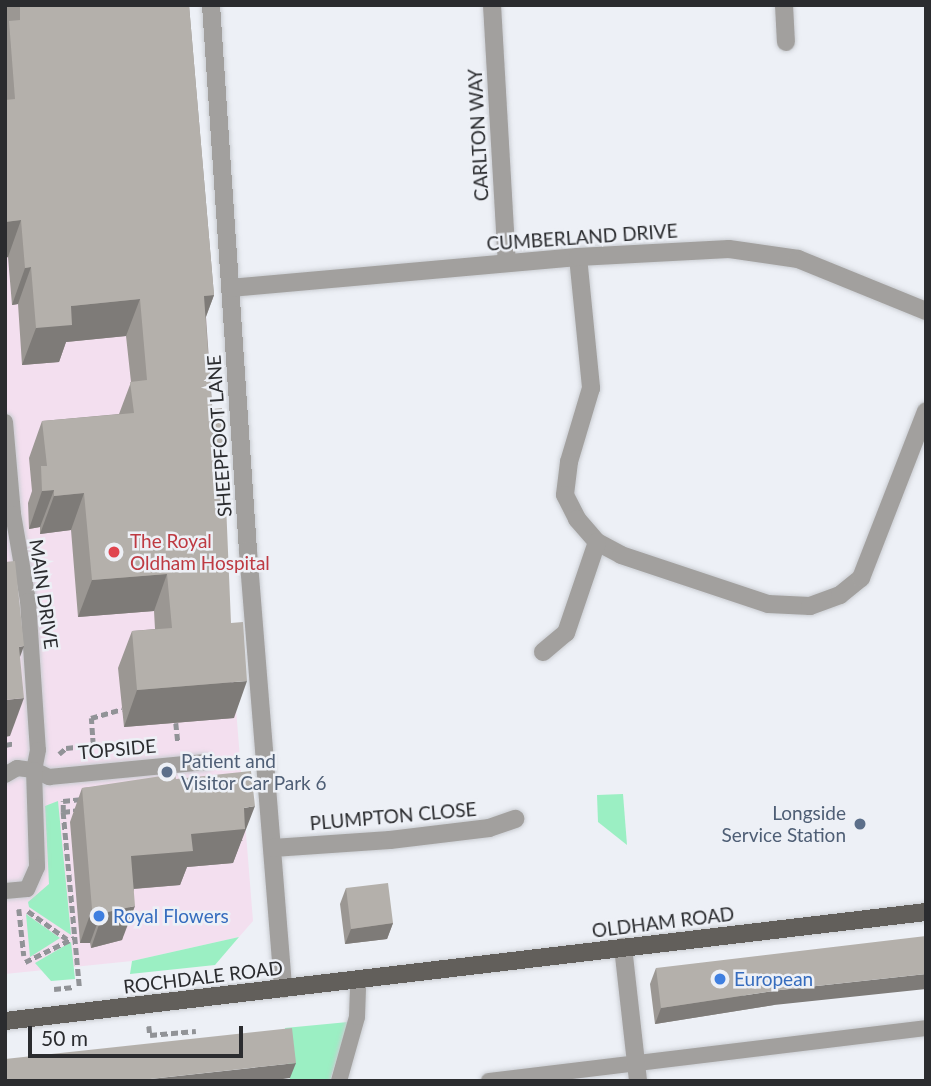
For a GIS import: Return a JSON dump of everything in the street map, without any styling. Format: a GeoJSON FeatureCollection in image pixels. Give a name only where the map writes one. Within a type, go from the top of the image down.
{"type":"FeatureCollection","features":[{"type":"Feature","properties":{"kind":"main road","name":"OLDHAM ROAD"},"geometry":{"type":"LineString","coordinates":[[406,974],[926,912]]}},
{"type":"Feature","properties":{"kind":"main road","name":"ROCHDALE ROAD"},"geometry":{"type":"LineString","coordinates":[[5,1020],[406,974]]}},
{"type":"Feature","properties":{"kind":"street","name":"SHEEPFOOT LANE"},"geometry":{"type":"LineString","coordinates":[[211,5],[284,989]]}},
{"type":"Feature","properties":{"kind":"street","name":"CARLTON WAY"},"geometry":{"type":"LineString","coordinates":[[492,5],[507,262]]}},
{"type":"Feature","properties":{"kind":"street"},"geometry":{"type":"LineString","coordinates":[[784,5],[786,42]]}},
{"type":"Feature","properties":{"kind":"street","name":"CUMBERLAND DRIVE"},"geometry":{"type":"LineString","coordinates":[[230,288],[507,262],[729,249],[798,259],[926,311]]}},
{"type":"Feature","properties":{"kind":"street"},"geometry":{"type":"LineString","coordinates":[[578,257],[591,388],[569,462],[565,495],[577,519],[597,542],[621,555],[768,604],[810,606],[840,595],[862,578],[926,411]]}},
{"type":"Feature","properties":{"kind":"street"},"geometry":{"type":"LineString","coordinates":[[543,652],[565,633],[597,542]]}},
{"type":"Feature","properties":{"kind":"street","name":"PLUMPTON CLOSE"},"geometry":{"type":"LineString","coordinates":[[273,848],[390,840],[489,828],[515,819]]}},
{"type":"Feature","properties":{"kind":"street"},"geometry":{"type":"LineString","coordinates":[[623,947],[637,1073]]}},
{"type":"Feature","properties":{"kind":"lane","name":"MAIN DRIVE"},"geometry":{"type":"LineString","coordinates":[[5,422],[14,526],[27,601],[38,750],[34,770],[35,879],[27,888],[5,891]]}},
{"type":"Feature","properties":{"kind":"lane","name":"TOPSIDE"},"geometry":{"type":"LineString","coordinates":[[34,770],[49,776],[205,762]]}},
{"type":"Feature","properties":{"kind":"lane"},"geometry":{"type":"LineString","coordinates":[[5,775],[17,768],[34,770]]}},
{"type":"Feature","properties":{"kind":"lane"},"geometry":{"type":"LineString","coordinates":[[340,1081],[357,1017],[358,980]]}},
{"type":"Feature","properties":{"kind":"lane"},"geometry":{"type":"LineString","coordinates":[[489,1081],[637,1073],[926,1027]]}},
{"type":"Feature","properties":{"kind":"path"},"geometry":{"type":"LineString","coordinates":[[59,755],[66,748],[93,745],[91,718],[122,709]]}},
{"type":"Feature","properties":{"kind":"path"},"geometry":{"type":"LineString","coordinates":[[176,723],[178,744]]}},
{"type":"Feature","properties":{"kind":"path"},"geometry":{"type":"LineString","coordinates":[[58,743],[59,755]]}},
{"type":"Feature","properties":{"kind":"path"},"geometry":{"type":"LineString","coordinates":[[59,755],[92,753]]}},
{"type":"Feature","properties":{"kind":"path"},"geometry":{"type":"LineString","coordinates":[[79,986],[63,801],[85,799]]}},
{"type":"Feature","properties":{"kind":"path"},"geometry":{"type":"LineString","coordinates":[[63,812],[88,809]]}},
{"type":"Feature","properties":{"kind":"path"},"geometry":{"type":"LineString","coordinates":[[67,939],[19,904],[24,959],[74,938]]}},
{"type":"Feature","properties":{"kind":"path"},"geometry":{"type":"LineString","coordinates":[[150,1035],[196,1031]]}},
{"type":"Feature","properties":{"kind":"shaded area","name":"The Royal Oldham Hospital"},"geometry":{"type":"Polygon","coordinates":[[[5,5],[186,5],[212,409],[253,921],[239,937],[132,961],[5,974],[5,5]]]}},
{"type":"Feature","properties":{"kind":"green space"},"geometry":{"type":"Polygon","coordinates":[[[623,794],[627,845],[598,822],[597,795],[623,794]]]}},
{"type":"Feature","properties":{"kind":"green space"},"geometry":{"type":"Polygon","coordinates":[[[58,801],[71,935],[29,907],[28,902],[49,884],[45,806],[58,801]]]}},
{"type":"Feature","properties":{"kind":"green space"},"geometry":{"type":"Polygon","coordinates":[[[26,914],[60,938],[30,957],[26,914]]]}},
{"type":"Feature","properties":{"kind":"green space"},"geometry":{"type":"Polygon","coordinates":[[[239,937],[215,965],[130,974],[132,961],[239,937]]]}},
{"type":"Feature","properties":{"kind":"green space"},"geometry":{"type":"Polygon","coordinates":[[[71,942],[75,979],[51,981],[35,963],[71,942]]]}},
{"type":"Feature","properties":{"kind":"green space"},"geometry":{"type":"Polygon","coordinates":[[[348,1022],[330,1081],[290,1081],[285,1028],[348,1022]]]}},
{"type":"Feature","properties":{"kind":"building"},"geometry":{"type":"Polygon","coordinates":[[[20,5],[189,5],[214,295],[204,296],[212,409],[222,408],[231,623],[243,622],[247,681],[137,690],[132,631],[172,628],[167,574],[92,580],[84,493],[54,496],[54,490],[42,491],[41,466],[47,466],[42,421],[134,413],[130,382],[147,380],[140,299],[71,306],[72,325],[36,328],[31,267],[25,268],[21,220],[5,222],[5,100],[15,99],[9,21],[20,20],[20,5]]]}},
{"type":"Feature","properties":{"kind":"building"},"geometry":{"type":"Polygon","coordinates":[[[15,561],[24,646],[19,647],[24,698],[5,700],[5,562],[15,561]]]}},
{"type":"Feature","properties":{"kind":"building"},"geometry":{"type":"Polygon","coordinates":[[[251,771],[255,806],[244,808],[245,829],[191,834],[193,851],[131,856],[135,906],[103,913],[103,908],[92,909],[82,788],[175,774],[176,779],[251,771]]]}},
{"type":"Feature","properties":{"kind":"building"},"geometry":{"type":"Polygon","coordinates":[[[388,883],[393,923],[351,929],[346,888],[388,883]]]}},
{"type":"Feature","properties":{"kind":"building"},"geometry":{"type":"Polygon","coordinates":[[[926,936],[926,974],[780,990],[661,1008],[656,968],[926,936]]]}},
{"type":"Feature","properties":{"kind":"building"},"geometry":{"type":"Polygon","coordinates":[[[292,1028],[296,1063],[132,1081],[5,1081],[5,1059],[292,1028]]]}},
{"type":"Feature","properties":{"kind":"place","name":"The Royal Oldham Hospital"},"geometry":{"type":"Point","coordinates":[114,552]}},
{"type":"Feature","properties":{"kind":"place","name":"Patient and Visitor Car Park 6"},"geometry":{"type":"Point","coordinates":[167,772]}},
{"type":"Feature","properties":{"kind":"place","name":"Longside Service Station"},"geometry":{"type":"Point","coordinates":[860,824]}},
{"type":"Feature","properties":{"kind":"place","name":"Royal Flowers"},"geometry":{"type":"Point","coordinates":[99,916]}},
{"type":"Feature","properties":{"kind":"place","name":"European"},"geometry":{"type":"Point","coordinates":[720,979]}}]}
